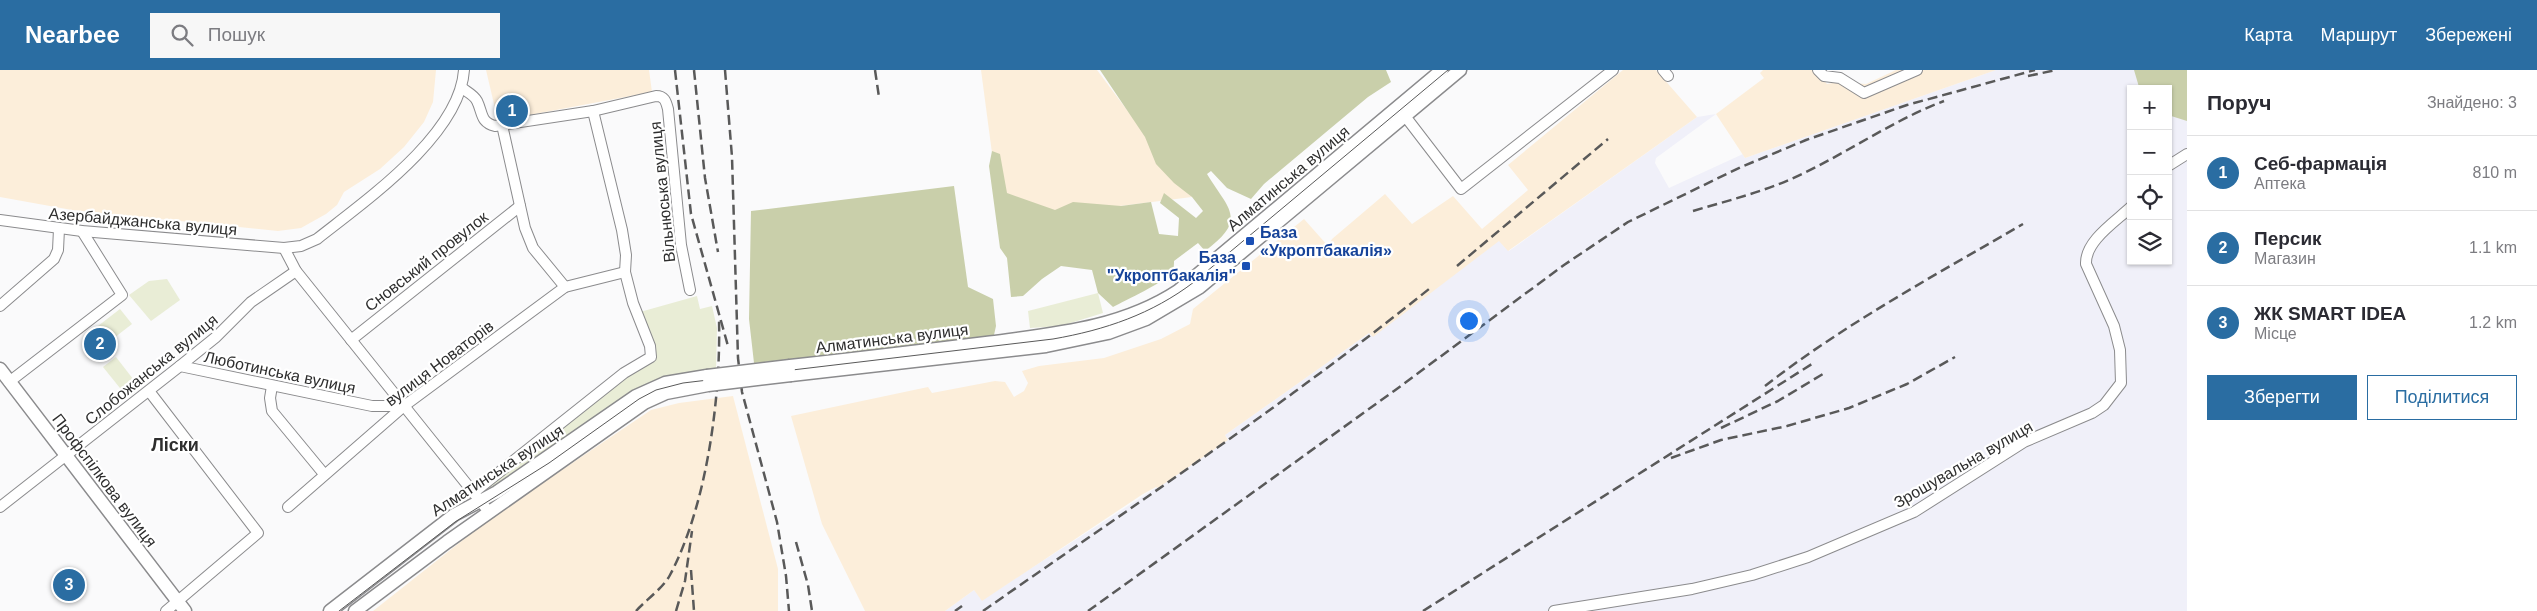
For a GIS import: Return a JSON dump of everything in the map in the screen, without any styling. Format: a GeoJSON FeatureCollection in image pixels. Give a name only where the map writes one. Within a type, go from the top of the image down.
{"type":"FeatureCollection","features":[{"type":"Feature","properties":{"kind":"street"},"geometry":{"type":"LineString","coordinates":[[464,70],[462,88],[438,132],[421,151],[317,239],[301,246],[284,248],[296,270],[489,512]]}},
{"type":"Feature","properties":{"kind":"street","name":"Алматинська вулиця"},"geometry":{"type":"LineString","coordinates":[[355,611],[489,512],[644,403],[666,393],[707,381],[1046,336],[1094,327],[1148,307],[1178,291],[1442,70]]}},
{"type":"Feature","properties":{"kind":"street","name":"Алматинська вулиця"},"geometry":{"type":"LineString","coordinates":[[790,371],[1046,346],[1108,333],[1146,319],[1200,287],[1460,70]]}},
{"type":"Feature","properties":{"kind":"street"},"geometry":{"type":"LineString","coordinates":[[1405,116],[1461,189],[1613,70]]}},
{"type":"Feature","properties":{"kind":"street"},"geometry":{"type":"LineString","coordinates":[[1818,70],[1824,76],[1840,78],[1864,92],[1917,70]]}},
{"type":"Feature","properties":{"kind":"street"},"geometry":{"type":"LineString","coordinates":[[462,88],[477,101],[482,118],[488,124],[502,125],[593,111],[622,230],[626,255],[625,272]]}},
{"type":"Feature","properties":{"kind":"street","name":"Вільнюська вулиця"},"geometry":{"type":"LineString","coordinates":[[593,111],[656,96],[666,101],[681,245],[690,290]]}},
{"type":"Feature","properties":{"kind":"street"},"geometry":{"type":"LineString","coordinates":[[502,125],[525,228],[533,248],[565,287]]}},
{"type":"Feature","properties":{"kind":"street"},"geometry":{"type":"LineString","coordinates":[[2172,163],[2187,154]]}},
{"type":"Feature","properties":{"kind":"street","name":"Сновський провулок"},"geometry":{"type":"LineString","coordinates":[[351,340],[520,206]]}},
{"type":"Feature","properties":{"kind":"street","name":"Зрошувальна вулиця"},"geometry":{"type":"LineString","coordinates":[[1554,611],[1692,588],[1752,575],[1808,557],[1914,512],[2024,442],[2092,413],[2104,405],[2121,383],[2120,350],[2114,326],[2086,264],[2086,257],[2094,242],[2127,211]]}},
{"type":"Feature","properties":{"kind":"street","name":"Азербайджанська вулиця"},"geometry":{"type":"LineString","coordinates":[[0,220],[59,229],[284,248]]}},
{"type":"Feature","properties":{"kind":"street"},"geometry":{"type":"LineString","coordinates":[[0,306],[54,259],[58,250],[59,229]]}},
{"type":"Feature","properties":{"kind":"street"},"geometry":{"type":"LineString","coordinates":[[9,382],[122,295],[82,231]]}},
{"type":"Feature","properties":{"kind":"street","name":"Слобожанська вулиця"},"geometry":{"type":"LineString","coordinates":[[0,507],[149,391],[216,337],[252,302],[296,270]]}},
{"type":"Feature","properties":{"kind":"street","name":"Алматинська вулиця"},"geometry":{"type":"LineString","coordinates":[[330,611],[477,497],[624,373],[651,357],[650,346],[633,303],[625,272]]}},
{"type":"Feature","properties":{"kind":"street","name":"вулиця Новаторів"},"geometry":{"type":"LineString","coordinates":[[288,507],[404,406],[565,287],[625,272]]}},
{"type":"Feature","properties":{"kind":"street","name":"Люботинська вулиця"},"geometry":{"type":"LineString","coordinates":[[180,366],[372,406],[404,406]]}},
{"type":"Feature","properties":{"kind":"street","name":"Профспілкова вулиця"},"geometry":{"type":"LineString","coordinates":[[0,369],[181,606]]}},
{"type":"Feature","properties":{"kind":"street","name":"Алматинська вулиця"},"geometry":{"type":"LineString","coordinates":[[477,497],[648,390],[681,379],[707,381]]}},
{"type":"Feature","properties":{"kind":"street"},"geometry":{"type":"LineString","coordinates":[[272,386],[270,398],[272,411],[324,474]]}},
{"type":"Feature","properties":{"kind":"street"},"geometry":{"type":"LineString","coordinates":[[149,391],[258,533],[181,606],[166,611]]}},
{"type":"Feature","properties":{"kind":"shaded area"},"geometry":{"type":"Polygon","coordinates":[[[0,70],[436,70],[433,102],[424,122],[404,147],[380,169],[344,192],[337,205],[326,214],[301,228],[278,231],[72,210],[0,197],[0,70]]]}},
{"type":"Feature","properties":{"kind":"shaded area"},"geometry":{"type":"Polygon","coordinates":[[[486,70],[649,70],[652,92],[498,121],[486,70]]]}},
{"type":"Feature","properties":{"kind":"shaded area"},"geometry":{"type":"Polygon","coordinates":[[[981,70],[1097,70],[1192,197],[1001,221],[981,70]]]}},
{"type":"Feature","properties":{"kind":"shaded area"},"geometry":{"type":"Polygon","coordinates":[[[1623,70],[1656,70],[1697,117],[1508,251],[1499,241],[1373,337],[1369,333],[1225,435],[1228,440],[1158,488],[1156,487],[1143,494],[982,601],[974,590],[945,611],[865,611],[822,524],[791,416],[928,387],[932,393],[995,381],[1005,382],[1014,397],[1024,391],[1028,383],[1022,371],[1039,366],[1104,358],[1161,339],[1190,324],[1193,309],[1304,219],[1328,246],[1332,239],[1385,194],[1412,224],[1453,196],[1482,229],[1528,190],[1508,165],[1623,70]]]}},
{"type":"Feature","properties":{"kind":"shaded area"},"geometry":{"type":"Polygon","coordinates":[[[1763,70],[1815,70],[1827,84],[1838,82],[1866,84],[1896,70],[1996,70],[1745,158],[1716,114],[1764,78],[1760,73],[1763,70]]]}},
{"type":"Feature","properties":{"kind":"shaded area"},"geometry":{"type":"Polygon","coordinates":[[[1996,70],[2187,70],[2187,611],[945,611],[974,590],[982,600],[1145,495],[1228,439],[1225,435],[1369,333],[1373,336],[1499,240],[1509,251],[1697,117],[1716,114],[1656,158],[1655,163],[1669,188],[1743,154],[1745,158],[1996,70]]]}},
{"type":"Feature","properties":{"kind":"shaded area"},"geometry":{"type":"Polygon","coordinates":[[[733,396],[778,569],[778,611],[373,611],[492,517],[651,410],[679,403],[733,396]]]}},
{"type":"Feature","properties":{"kind":"green space"},"geometry":{"type":"Polygon","coordinates":[[[1100,70],[1386,70],[1391,82],[1368,97],[1264,184],[1251,199],[1227,188],[1211,171],[1207,174],[1230,214],[1227,231],[1205,251],[1198,243],[1174,261],[1172,272],[1154,285],[1113,307],[1098,293],[1092,270],[1061,266],[1042,279],[1023,296],[1011,297],[1007,258],[1000,248],[989,166],[992,151],[1000,154],[1007,193],[1055,210],[1073,202],[1121,206],[1151,202],[1159,234],[1178,236],[1179,218],[1160,203],[1164,193],[1196,218],[1203,211],[1192,197],[1174,183],[1156,164],[1145,137],[1100,70]]]}},
{"type":"Feature","properties":{"kind":"green space"},"geometry":{"type":"Polygon","coordinates":[[[2134,70],[2187,70],[2187,121],[2172,116],[2172,85],[2138,85],[2134,70]]]}},
{"type":"Feature","properties":{"kind":"green space"},"geometry":{"type":"Polygon","coordinates":[[[954,186],[968,287],[993,299],[996,326],[994,335],[985,338],[754,363],[749,319],[751,211],[954,186]]]}},
{"type":"Feature","properties":{"kind":"green space"},"geometry":{"type":"Polygon","coordinates":[[[167,279],[180,300],[151,321],[129,295],[149,281],[167,279]]]}},
{"type":"Feature","properties":{"kind":"green space"},"geometry":{"type":"Polygon","coordinates":[[[1098,293],[1103,313],[1061,326],[1030,328],[1028,311],[1098,293]]]}},
{"type":"Feature","properties":{"kind":"green space"},"geometry":{"type":"Polygon","coordinates":[[[697,296],[700,309],[712,306],[717,328],[716,372],[489,490],[484,489],[631,373],[655,361],[656,353],[640,312],[697,296]]]}},
{"type":"Feature","properties":{"kind":"green space"},"geometry":{"type":"Polygon","coordinates":[[[120,309],[132,324],[110,341],[98,326],[120,309]]]}},
{"type":"Feature","properties":{"kind":"green space"},"geometry":{"type":"Polygon","coordinates":[[[116,357],[140,388],[128,398],[103,367],[116,357]]]}},
{"type":"Feature","properties":{"kind":"tram line"},"geometry":{"type":"LineString","coordinates":[[339,611],[455,522],[549,463],[639,399],[656,390],[683,383],[1053,339],[1091,331],[1145,312],[1194,282],[1448,70]]}},
{"type":"Feature","properties":{"kind":"railway"},"geometry":{"type":"LineString","coordinates":[[675,70],[691,214],[728,346]]}},
{"type":"Feature","properties":{"kind":"railway"},"geometry":{"type":"LineString","coordinates":[[694,70],[705,178],[718,252]]}},
{"type":"Feature","properties":{"kind":"railway"},"geometry":{"type":"LineString","coordinates":[[725,70],[732,157],[738,358],[742,392],[777,522],[786,576],[789,611]]}},
{"type":"Feature","properties":{"kind":"railway"},"geometry":{"type":"LineString","coordinates":[[875,70],[879,97]]}},
{"type":"Feature","properties":{"kind":"railway"},"geometry":{"type":"LineString","coordinates":[[1088,611],[1394,391],[1564,265],[1628,222],[1741,167],[1806,140],[1907,105],[2035,70]]}},
{"type":"Feature","properties":{"kind":"railway"},"geometry":{"type":"LineString","coordinates":[[2028,76],[2056,70]]}},
{"type":"Feature","properties":{"kind":"railway"},"geometry":{"type":"LineString","coordinates":[[1693,211],[1748,195],[1789,180],[1907,117],[1944,101]]}},
{"type":"Feature","properties":{"kind":"railway"},"geometry":{"type":"LineString","coordinates":[[1457,266],[1608,139]]}},
{"type":"Feature","properties":{"kind":"railway"},"geometry":{"type":"LineString","coordinates":[[1765,386],[1858,321],[2023,224]]}},
{"type":"Feature","properties":{"kind":"railway"},"geometry":{"type":"LineString","coordinates":[[983,611],[1265,414],[1429,289]]}},
{"type":"Feature","properties":{"kind":"railway"},"geometry":{"type":"LineString","coordinates":[[636,611],[667,580],[683,547],[694,516],[709,450],[714,416],[719,350],[719,319]]}},
{"type":"Feature","properties":{"kind":"railway"},"geometry":{"type":"LineString","coordinates":[[1671,458],[1721,440],[1787,426],[1849,408],[1907,384],[1955,357]]}},
{"type":"Feature","properties":{"kind":"railway"},"geometry":{"type":"LineString","coordinates":[[1423,611],[1815,362]]}},
{"type":"Feature","properties":{"kind":"railway"},"geometry":{"type":"LineString","coordinates":[[1721,428],[1778,401],[1823,374]]}},
{"type":"Feature","properties":{"kind":"railway"},"geometry":{"type":"LineString","coordinates":[[676,611],[685,581],[692,531]]}},
{"type":"Feature","properties":{"kind":"railway"},"geometry":{"type":"LineString","coordinates":[[796,542],[808,585],[812,611]]}},
{"type":"Feature","properties":{"kind":"railway"},"geometry":{"type":"LineString","coordinates":[[691,570],[694,611]]}},
{"type":"Feature","properties":{"kind":"railway"},"geometry":{"type":"LineString","coordinates":[[955,611],[962,606]]}},
{"type":"Feature","properties":{"kind":"place","name":"Себ-фармація"},"geometry":{"type":"Point","coordinates":[512,111]}},
{"type":"Feature","properties":{"kind":"place","name":"База «Укроптбакалія»"},"geometry":{"type":"Point","coordinates":[1250,241]}},
{"type":"Feature","properties":{"kind":"place","name":"База \"Укроптбакалія\""},"geometry":{"type":"Point","coordinates":[1246,266]}},
{"type":"Feature","properties":{"kind":"place","name":"Персик"},"geometry":{"type":"Point","coordinates":[100,344]}},
{"type":"Feature","properties":{"kind":"place","name":"ЖК SMART IDEA"},"geometry":{"type":"Point","coordinates":[69,585]}},
{"type":"Feature","properties":{"kind":"district","name":"Ліски"},"geometry":{"type":"Point","coordinates":[175,445]}}]}
